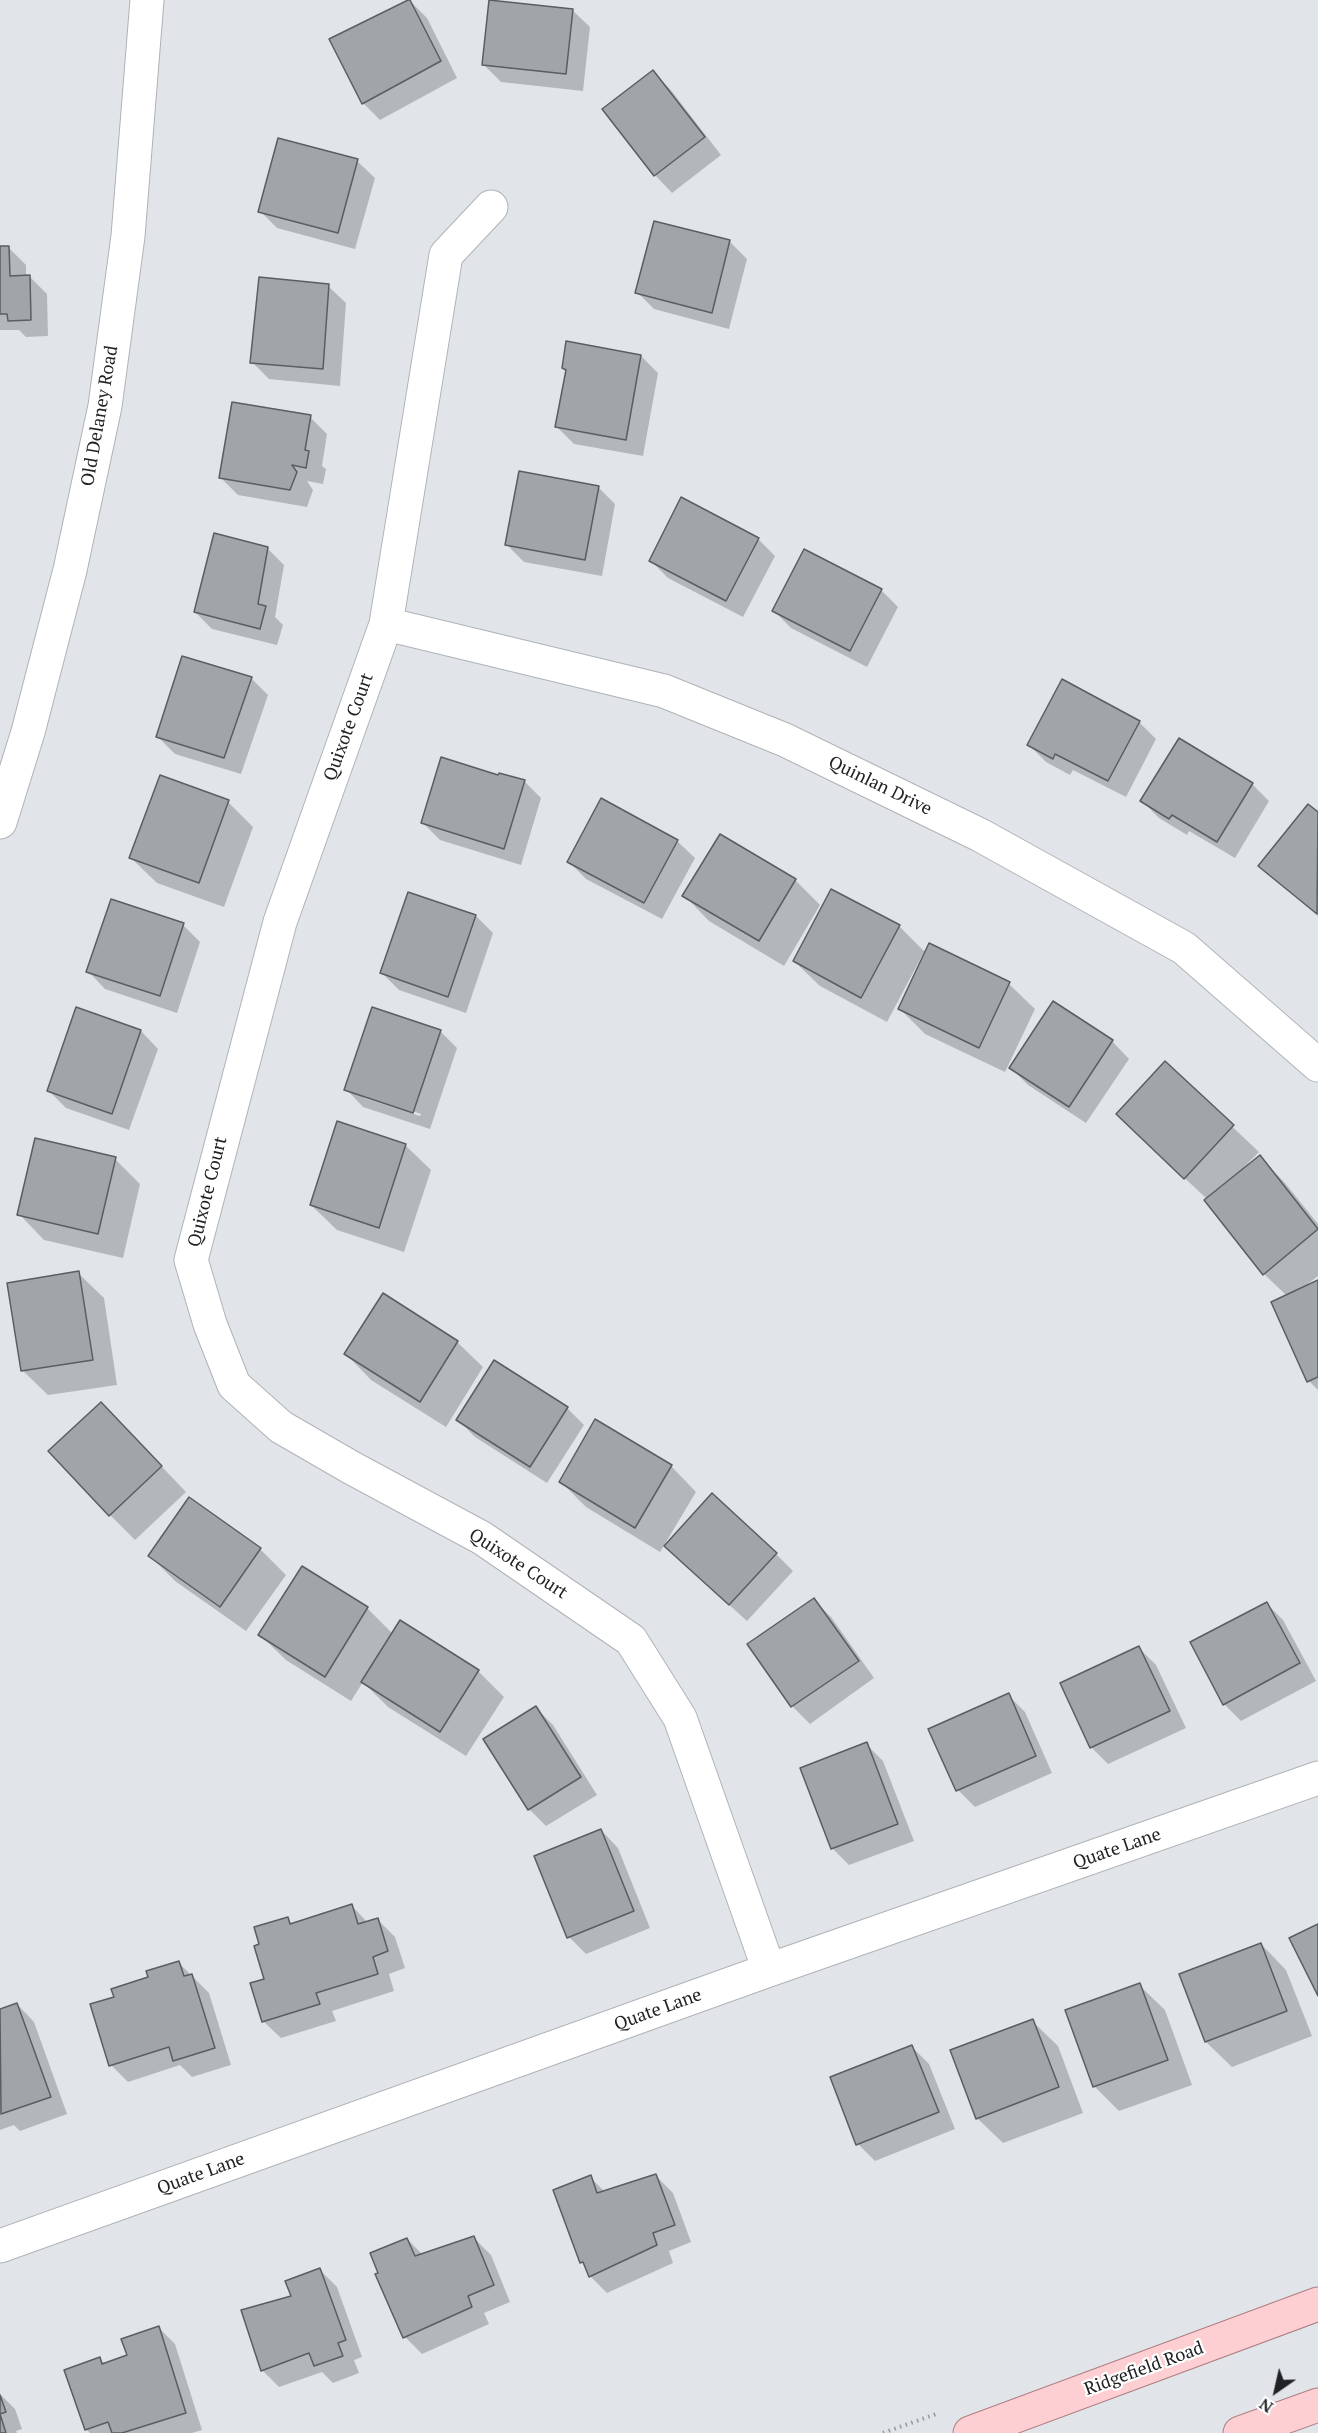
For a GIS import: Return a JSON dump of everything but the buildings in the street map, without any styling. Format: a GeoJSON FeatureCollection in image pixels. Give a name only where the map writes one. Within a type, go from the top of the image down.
{"type":"FeatureCollection","features":[{"type":"Feature","properties":{"kind":"main road","name":"Ridgefield Road"},"geometry":{"type":"LineString","coordinates":[[970,2433],[1318,2304]]}},
{"type":"Feature","properties":{"kind":"main road"},"geometry":{"type":"LineString","coordinates":[[1240,2433],[1318,2405]]}},
{"type":"Feature","properties":{"kind":"street","name":"Old Delaney Road"},"geometry":{"type":"LineString","coordinates":[[0,822],[28,732],[70,570],[105,406],[128,236],[147,0]]}},
{"type":"Feature","properties":{"kind":"street","name":"Quixote Court"},"geometry":{"type":"LineString","coordinates":[[491,207],[446,255],[386,624],[280,922],[191,1260],[210,1324],[234,1385],[281,1427],[482,1538],[631,1640],[680,1718],[769,1970]]}},
{"type":"Feature","properties":{"kind":"street","name":"Quinlan Drive"},"geometry":{"type":"LineString","coordinates":[[386,624],[664,692],[785,740],[980,835],[1184,948],[1318,1065]]}},
{"type":"Feature","properties":{"kind":"street","name":"Quate Lane"},"geometry":{"type":"LineString","coordinates":[[0,2246],[769,1970],[1318,1778]]}}]}
